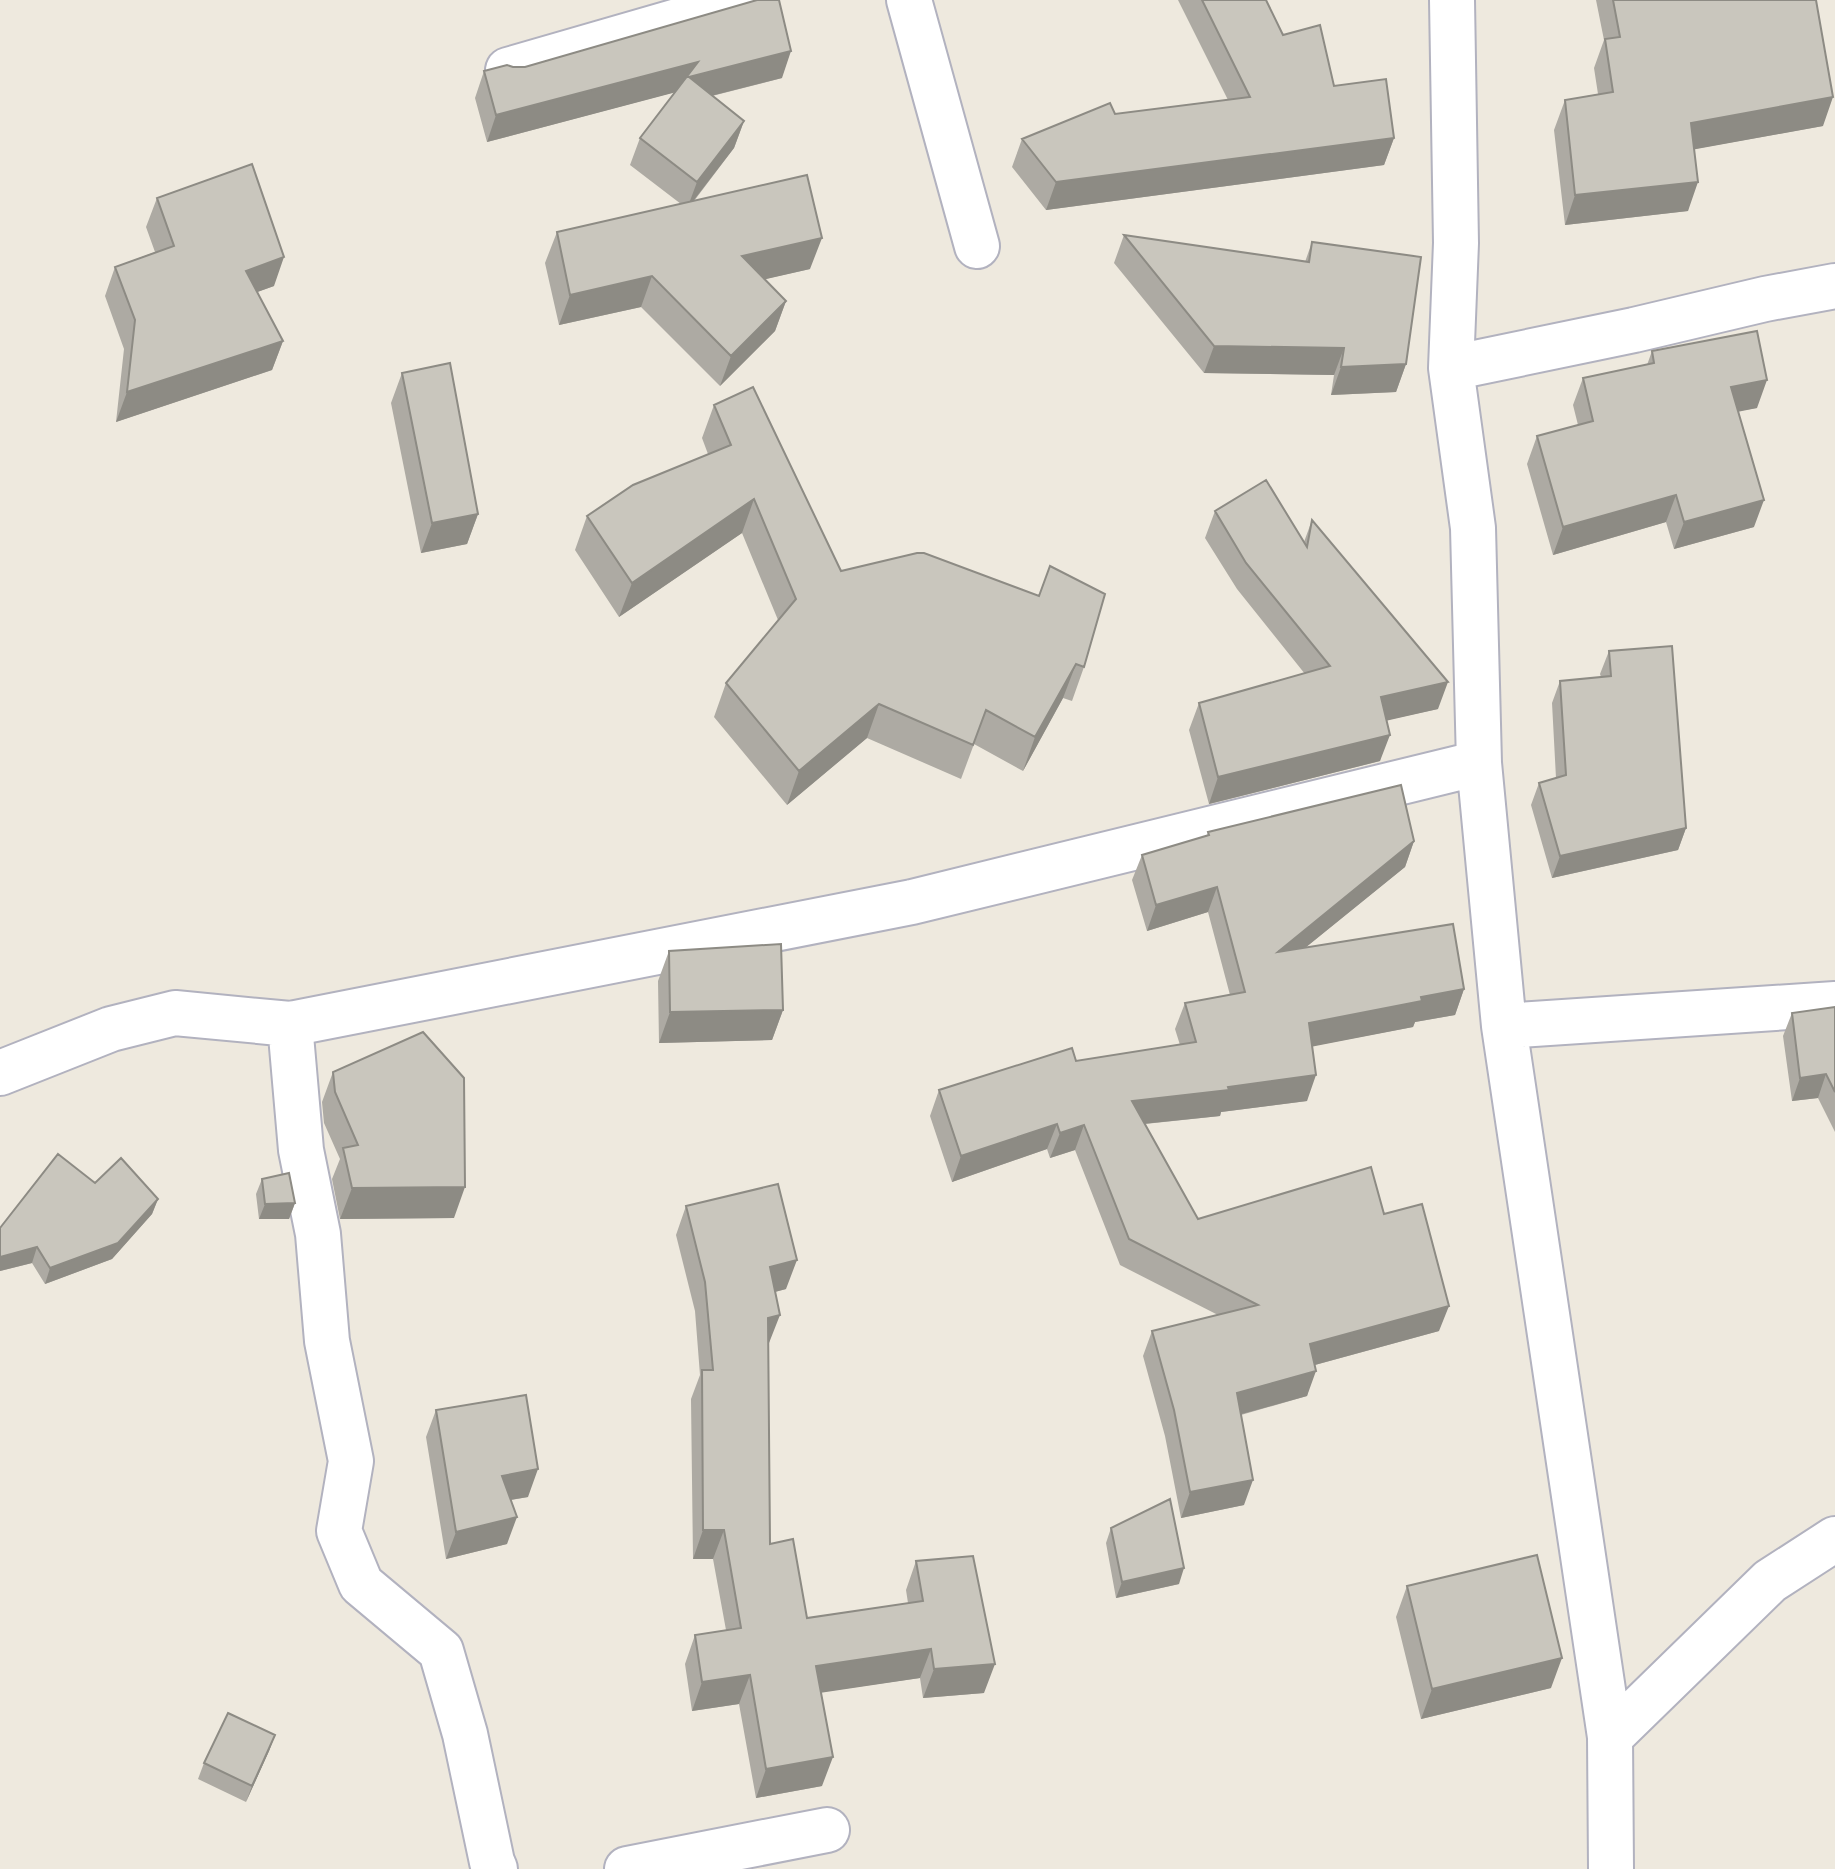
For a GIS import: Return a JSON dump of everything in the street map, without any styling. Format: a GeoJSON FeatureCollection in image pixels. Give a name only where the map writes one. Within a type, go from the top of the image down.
{"type":"FeatureCollection","features":[{"type":"Feature","properties":{"kind":"street"},"geometry":{"type":"LineString","coordinates":[[508,70],[750,0]]}},
{"type":"Feature","properties":{"kind":"street"},"geometry":{"type":"LineString","coordinates":[[909,0],[977,246]]}},
{"type":"Feature","properties":{"kind":"street"},"geometry":{"type":"LineString","coordinates":[[1452,0],[1456,243],[1451,368],[1473,528],[1479,763],[1504,1026],[1610,1737],[1611,1869]]}},
{"type":"Feature","properties":{"kind":"street"},"geometry":{"type":"LineString","coordinates":[[1451,368],[1835,286]]}},
{"type":"Feature","properties":{"kind":"street"},"geometry":{"type":"LineString","coordinates":[[0,1073],[111,1029],[175,1013],[290,1024],[912,902],[1479,763]]}},
{"type":"Feature","properties":{"kind":"street"},"geometry":{"type":"LineString","coordinates":[[1504,1026],[1835,1004]]}},
{"type":"Feature","properties":{"kind":"street"},"geometry":{"type":"LineString","coordinates":[[290,1024],[301,1150],[318,1234],[327,1341],[351,1461],[339,1531],[361,1584],[441,1651],[465,1734],[495,1869]]}},
{"type":"Feature","properties":{"kind":"street"},"geometry":{"type":"LineString","coordinates":[[1610,1737],[1770,1581],[1835,1539]]}},
{"type":"Feature","properties":{"kind":"street"},"geometry":{"type":"LineString","coordinates":[[627,1869],[827,1830]]}},
{"type":"Feature","properties":{"kind":"building"},"geometry":{"type":"Polygon","coordinates":[[[757,0],[779,0],[791,51],[689,77],[744,121],[697,182],[640,138],[698,62],[496,115],[484,71],[507,65],[525,67],[757,0]]]}},
{"type":"Feature","properties":{"kind":"building"},"geometry":{"type":"Polygon","coordinates":[[[1202,0],[1266,0],[1283,35],[1320,25],[1334,86],[1386,79],[1394,138],[1056,182],[1022,139],[1110,103],[1115,114],[1250,97],[1202,0]]]}},
{"type":"Feature","properties":{"kind":"building"},"geometry":{"type":"Polygon","coordinates":[[[1613,0],[1816,0],[1833,97],[1691,123],[1698,182],[1575,195],[1565,100],[1613,92],[1605,39],[1620,37],[1613,0]]]}},
{"type":"Feature","properties":{"kind":"building"},"geometry":{"type":"Polygon","coordinates":[[[252,164],[284,257],[246,271],[283,341],[127,392],[135,320],[115,267],[174,246],[157,198],[252,164]]]}},
{"type":"Feature","properties":{"kind":"building"},"geometry":{"type":"Polygon","coordinates":[[[807,175],[822,238],[742,256],[786,301],[731,356],[652,276],[570,295],[557,232],[807,175]]]}},
{"type":"Feature","properties":{"kind":"building"},"geometry":{"type":"Polygon","coordinates":[[[1124,235],[1309,262],[1312,242],[1421,257],[1406,364],[1341,367],[1344,348],[1214,346],[1124,235]]]}},
{"type":"Feature","properties":{"kind":"building"},"geometry":{"type":"Polygon","coordinates":[[[1757,331],[1767,380],[1731,387],[1764,500],[1684,522],[1676,495],[1563,527],[1537,436],[1593,421],[1583,378],[1654,363],[1652,351],[1757,331]]]}},
{"type":"Feature","properties":{"kind":"building"},"geometry":{"type":"Polygon","coordinates":[[[450,363],[478,514],[432,523],[402,373],[450,363]]]}},
{"type":"Feature","properties":{"kind":"building"},"geometry":{"type":"Polygon","coordinates":[[[753,387],[841,571],[924,553],[1039,596],[1050,566],[1105,594],[1084,667],[1076,664],[1035,737],[986,710],[973,745],[879,704],[799,771],[726,683],[796,599],[754,499],[632,583],[587,516],[633,485],[731,445],[714,405],[753,387]]]}},
{"type":"Feature","properties":{"kind":"building"},"geometry":{"type":"Polygon","coordinates":[[[1266,480],[1307,547],[1312,520],[1448,682],[1381,697],[1390,735],[1218,777],[1199,703],[1330,666],[1246,563],[1215,511],[1266,480]]]}},
{"type":"Feature","properties":{"kind":"building"},"geometry":{"type":"Polygon","coordinates":[[[1672,646],[1686,828],[1560,856],[1539,783],[1566,775],[1560,681],[1611,676],[1609,651],[1672,646]]]}},
{"type":"Feature","properties":{"kind":"building"},"geometry":{"type":"Polygon","coordinates":[[[1401,785],[1414,841],[1278,952],[1453,924],[1464,989],[1421,997],[1422,1001],[1309,1023],[1316,1075],[1228,1087],[1229,1090],[1132,1101],[1198,1219],[1371,1167],[1384,1214],[1422,1204],[1449,1306],[1310,1344],[1316,1371],[1237,1393],[1253,1480],[1190,1492],[1174,1410],[1152,1331],[1258,1305],[1129,1239],[1084,1125],[1060,1133],[1057,1124],[961,1156],[939,1090],[1072,1048],[1076,1061],[1196,1042],[1185,1003],[1245,992],[1217,887],[1156,905],[1142,855],[1209,835],[1208,832],[1401,785]]]}},
{"type":"Feature","properties":{"kind":"building"},"geometry":{"type":"Polygon","coordinates":[[[781,944],[783,1010],[670,1012],[669,951],[781,944]]]}},
{"type":"Feature","properties":{"kind":"building"},"geometry":{"type":"Polygon","coordinates":[[[1835,1007],[1835,1092],[1826,1074],[1800,1078],[1792,1013],[1835,1007]]]}},
{"type":"Feature","properties":{"kind":"building"},"geometry":{"type":"Polygon","coordinates":[[[423,1032],[464,1078],[465,1187],[352,1188],[343,1148],[358,1145],[335,1092],[333,1072],[423,1032]]]}},
{"type":"Feature","properties":{"kind":"building"},"geometry":{"type":"Polygon","coordinates":[[[58,1154],[95,1183],[121,1158],[158,1199],[118,1243],[50,1268],[37,1247],[0,1257],[0,1228],[58,1154]]]}},
{"type":"Feature","properties":{"kind":"building"},"geometry":{"type":"Polygon","coordinates":[[[289,1173],[295,1203],[265,1204],[262,1179],[289,1173]]]}},
{"type":"Feature","properties":{"kind":"building"},"geometry":{"type":"Polygon","coordinates":[[[778,1184],[797,1260],[770,1267],[780,1315],[768,1318],[770,1544],[793,1539],[807,1618],[923,1601],[916,1561],[973,1556],[995,1664],[934,1669],[931,1649],[816,1666],[833,1757],[766,1769],[750,1675],[702,1682],[695,1635],[741,1628],[724,1530],[703,1530],[702,1370],[713,1370],[705,1282],[686,1206],[778,1184]]]}},
{"type":"Feature","properties":{"kind":"building"},"geometry":{"type":"Polygon","coordinates":[[[526,1395],[538,1469],[502,1476],[517,1517],[456,1532],[436,1410],[526,1395]]]}},
{"type":"Feature","properties":{"kind":"building"},"geometry":{"type":"Polygon","coordinates":[[[1170,1499],[1184,1568],[1122,1582],[1111,1528],[1170,1499]]]}},
{"type":"Feature","properties":{"kind":"building"},"geometry":{"type":"Polygon","coordinates":[[[1537,1555],[1562,1658],[1432,1689],[1407,1586],[1537,1555]]]}},
{"type":"Feature","properties":{"kind":"building"},"geometry":{"type":"Polygon","coordinates":[[[228,1713],[275,1735],[252,1786],[204,1763],[228,1713]]]}}]}
